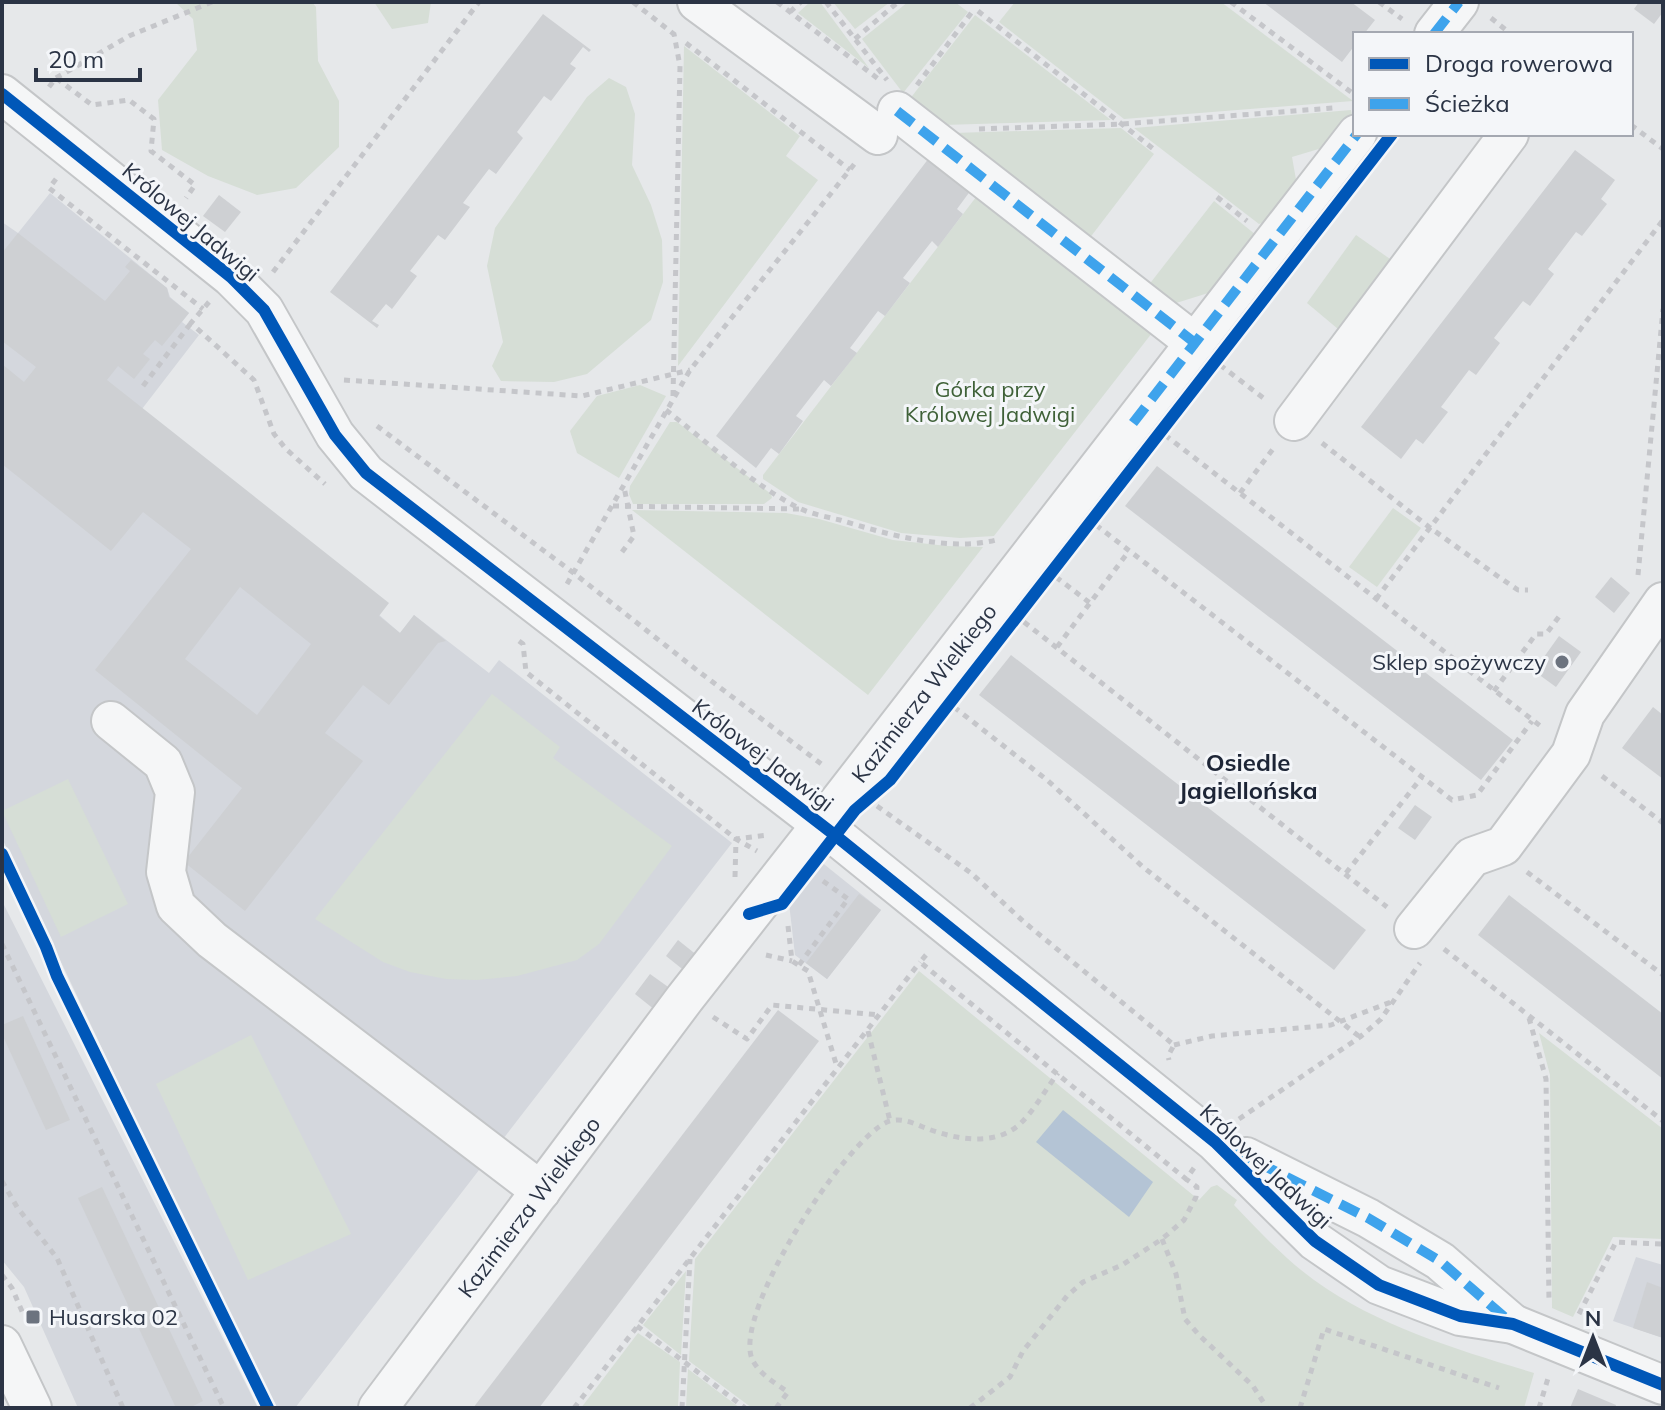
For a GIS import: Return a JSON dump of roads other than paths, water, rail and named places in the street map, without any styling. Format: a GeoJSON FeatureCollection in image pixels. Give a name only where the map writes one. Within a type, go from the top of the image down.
{"type":"FeatureCollection","features":[{"type":"Feature","properties":{"kind":"street"},"geometry":{"type":"LineString","coordinates":[[697,2],[900,114],[1211,356]]}},
{"type":"Feature","properties":{"kind":"street"},"geometry":{"type":"LineString","coordinates":[[1436,32],[1459,2]]}},
{"type":"Feature","properties":{"kind":"street","name":"Królowej Jadwigi"},"geometry":{"type":"LineString","coordinates":[[2,94],[231,277],[260,289],[264,310],[335,435],[366,473],[1225,1132],[1440,1261],[1513,1324]]}},
{"type":"Feature","properties":{"kind":"street","name":"Kazimierza Wielkiego"},"geometry":{"type":"LineString","coordinates":[[378,1408],[749,914],[866,791],[1211,356],[1348,120]]}},
{"type":"Feature","properties":{"kind":"street"},"geometry":{"type":"LineString","coordinates":[[1294,421],[1508,136]]}},
{"type":"Feature","properties":{"kind":"street"},"geometry":{"type":"LineString","coordinates":[[1424,935],[1472,857],[1503,846],[1571,754],[1585,714],[1658,610]]}},
{"type":"Feature","properties":{"kind":"street"},"geometry":{"type":"LineString","coordinates":[[111,721],[163,763],[175,792],[166,872],[176,906],[212,940],[541,1191]]}},
{"type":"Feature","properties":{"kind":"street","name":"Królowej Jadwigi"},"geometry":{"type":"LineString","coordinates":[[1225,1132],[1315,1241],[1379,1285],[1460,1316],[1513,1324],[1663,1385]]}},
{"type":"Feature","properties":{"kind":"street"},"geometry":{"type":"LineString","coordinates":[[2,1345],[32,1408]]}},
{"type":"Feature","properties":{"kind":"water"},"geometry":{"type":"Polygon","coordinates":[[[1063,1110],[1153,1182],[1129,1217],[1036,1142],[1063,1110]]]}},
{"type":"Feature","properties":{"kind":"place","name":"Sklep spożywczy"},"geometry":{"type":"Point","coordinates":[1562,662]}},
{"type":"Feature","properties":{"kind":"place","name":"Husarska 02"},"geometry":{"type":"Point","coordinates":[33,1317]}},
{"type":"Feature","properties":{"kind":"district","name":"Osiedle Jagiellońska"},"geometry":{"type":"Point","coordinates":[1248,777]}},
{"type":"Feature","properties":{"kind":"park label","name":"Górka przy Królowej Jadwigi"},"geometry":{"type":"Point","coordinates":[990,402]}}]}
